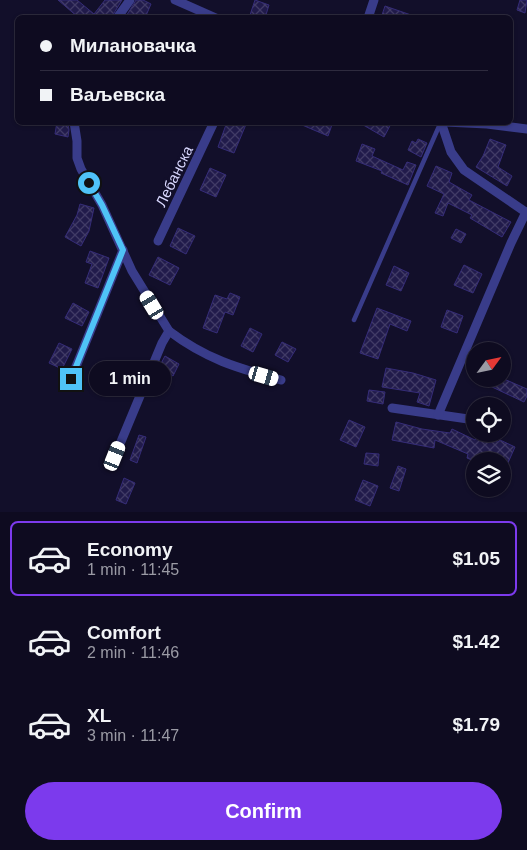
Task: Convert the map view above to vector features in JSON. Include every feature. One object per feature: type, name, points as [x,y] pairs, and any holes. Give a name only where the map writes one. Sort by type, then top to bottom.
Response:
[{"type":"street","points":[[119,15],[130,0]]},
{"type":"street","points":[[175,0],[209,15]]},
{"type":"street","points":[[369,15],[374,0]]},
{"type":"street","points":[[74,125],[77,158],[81,169],[102,205],[132,271],[169,331],[185,344],[205,356],[231,366],[281,380]]},
{"type":"street","name":"Лебанска","points":[[158,241],[213,125]]},
{"type":"street","points":[[438,415],[511,242],[527,212],[464,170],[451,152],[442,125]]},
{"type":"street","points":[[495,125],[527,129]]},
{"type":"street","points":[[71,379],[123,250]]},
{"type":"street","points":[[115,456],[162,343],[169,331]]},
{"type":"street","points":[[392,408],[466,419]]},
{"type":"lane","points":[[354,320],[440,125]]},
{"type":"building","points":[[58,0],[77,0],[94,14],[105,0],[122,0],[113,15],[76,15]]},
{"type":"building","points":[[136,0],[143,0],[151,4],[146,15],[127,15]]},
{"type":"building","points":[[255,0],[269,5],[266,15],[250,15]]},
{"type":"building","points":[[520,0],[527,0],[525,13],[517,10]]},
{"type":"building","points":[[385,6],[411,15],[382,15]]},
{"type":"building","points":[[56,125],[68,125],[68,137],[55,134]]},
{"type":"building","points":[[226,125],[246,125],[234,153],[218,147]]},
{"type":"building","points":[[302,125],[332,125],[328,136]]},
{"type":"building","points":[[363,125],[390,125],[384,137]]},
{"type":"building","points":[[418,139],[427,143],[421,157],[408,150],[412,141],[416,143]]},
{"type":"building","points":[[490,139],[506,145],[498,167],[512,176],[507,186],[476,167]]},
{"type":"building","points":[[362,144],[375,149],[372,156],[403,170],[407,162],[416,165],[408,185],[381,173],[382,171],[356,161]]},
{"type":"building","points":[[436,166],[452,173],[449,182],[472,195],[469,200],[511,222],[502,237],[470,218],[472,215],[448,203],[443,216],[435,213],[444,194],[427,186]]},
{"type":"building","points":[[210,168],[226,175],[216,197],[200,190]]},
{"type":"building","points":[[80,204],[94,208],[89,231],[81,246],[65,237],[77,215]]},
{"type":"building","points":[[178,228],[195,236],[186,254],[170,246]]},
{"type":"building","points":[[456,229],[466,234],[461,243],[451,238]]},
{"type":"building","points":[[90,251],[109,258],[98,288],[85,283],[92,264],[86,262]]},
{"type":"building","points":[[158,257],[179,268],[170,285],[149,275]]},
{"type":"building","points":[[464,265],[482,274],[473,293],[454,285]]},
{"type":"building","points":[[394,266],[409,273],[401,291],[386,285]]},
{"type":"building","points":[[230,293],[240,297],[233,315],[225,312],[217,333],[203,328],[215,295],[227,299]]},
{"type":"building","points":[[73,303],[89,312],[82,326],[65,318]]},
{"type":"building","points":[[377,308],[411,321],[407,331],[390,324],[378,359],[360,353]]},
{"type":"building","points":[[447,310],[463,316],[457,333],[441,327]]},
{"type":"building","points":[[250,328],[262,334],[253,352],[241,346]]},
{"type":"building","points":[[282,342],[296,349],[288,362],[275,355]]},
{"type":"building","points":[[59,343],[72,349],[62,369],[49,363]]},
{"type":"building","points":[[165,356],[179,364],[173,376],[159,367]]},
{"type":"building","points":[[386,368],[436,380],[429,406],[417,402],[420,393],[382,387]]},
{"type":"building","points":[[511,382],[527,389],[527,396],[524,402],[494,388],[511,388]]},
{"type":"building","points":[[369,390],[385,392],[383,404],[367,401]]},
{"type":"building","points":[[349,420],[365,427],[356,447],[340,440]]},
{"type":"building","points":[[396,422],[422,429],[450,433],[452,429],[466,436],[466,442],[504,442],[515,447],[511,456],[511,452],[466,453],[435,440],[434,448],[392,440]]},
{"type":"building","points":[[139,435],[146,437],[137,463],[130,460]]},
{"type":"building","points":[[366,453],[379,454],[378,466],[364,464]]},
{"type":"building","points":[[398,466],[406,469],[399,491],[390,488]]},
{"type":"building","points":[[124,478],[135,483],[126,504],[116,500]]},
{"type":"building","points":[[363,480],[378,486],[370,506],[355,500]]},
{"type":"route","points":[[71,379],[123,250],[114,228],[89,183]]}]
